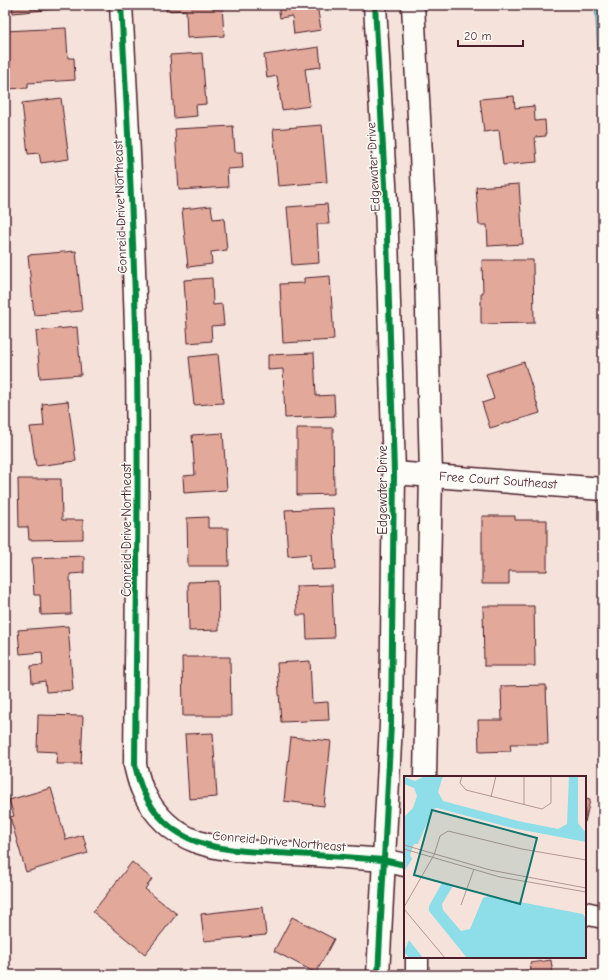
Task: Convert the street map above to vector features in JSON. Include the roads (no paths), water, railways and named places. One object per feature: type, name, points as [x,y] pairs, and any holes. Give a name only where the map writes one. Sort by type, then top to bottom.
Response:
[{"type":"street","name":"Conreid Drive Northeast","points":[[121,5],[137,363],[138,499],[135,765],[142,791],[157,814],[177,832],[202,845],[229,850],[383,860],[404,865]]},
{"type":"street","name":"Edgewater Drive","points":[[375,5],[386,202],[394,472],[391,724],[378,975]]},
{"type":"street","points":[[413,5],[425,230],[431,475],[425,776]]},
{"type":"street","name":"Free Court Southeast","points":[[394,472],[603,488]]},
{"type":"street","points":[[586,913],[603,918]]},
{"type":"street","points":[[416,975],[417,958]]},
{"type":"water","points":[[595,5],[603,5],[603,137]]}]
